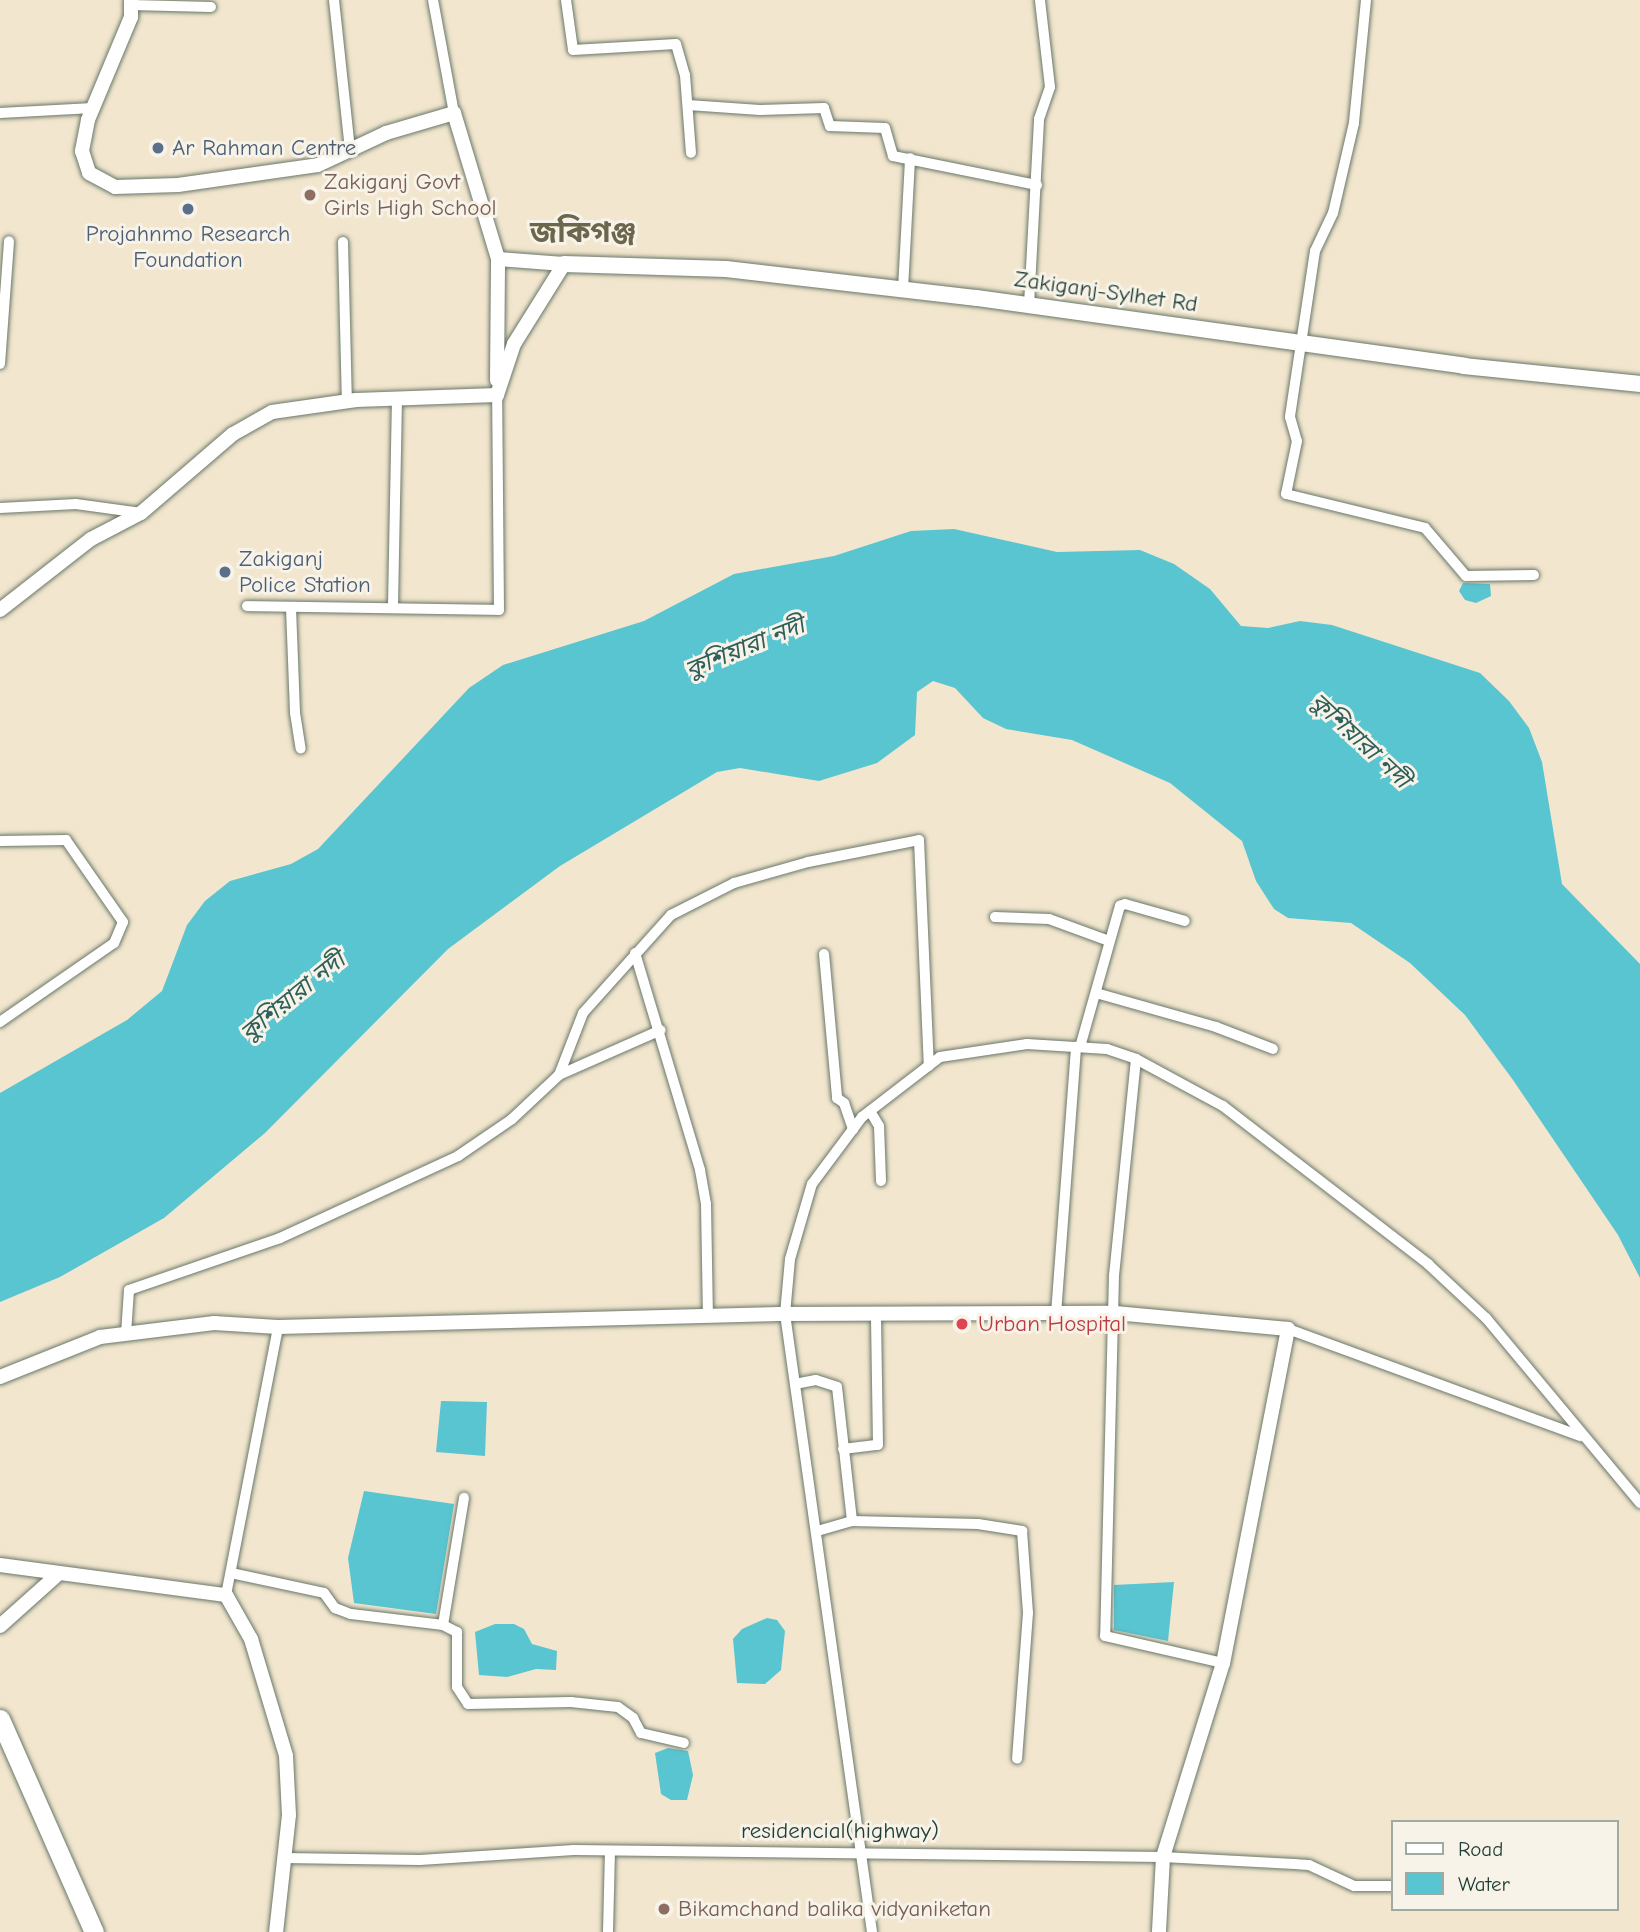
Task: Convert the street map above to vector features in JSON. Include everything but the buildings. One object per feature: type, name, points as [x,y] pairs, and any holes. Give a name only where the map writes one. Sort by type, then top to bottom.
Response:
[{"type":"highway","points":[[0,1719],[94,1932]]},
{"type":"main road","name":"Zakiganj-Sylhet Rd","points":[[564,264],[726,269],[1029,305],[1464,366],[1640,384]]},
{"type":"street","points":[[334,0],[351,150]]},
{"type":"street","points":[[247,606],[499,610],[498,259],[454,113],[433,0]]},
{"type":"street","points":[[566,0],[573,50],[676,44],[688,105],[691,153]]},
{"type":"street","points":[[1029,305],[1039,119],[1050,87],[1040,0]]},
{"type":"street","points":[[1366,0],[1354,123],[1333,213],[1315,251],[1300,341],[1290,417],[1297,441],[1286,494],[1425,528],[1466,576],[1534,575]]},
{"type":"street","points":[[211,7],[131,3],[131,17],[93,108],[82,152],[89,173],[115,187],[178,185],[318,165],[386,134],[454,113]]},
{"type":"street","points":[[688,105],[760,110],[824,108],[830,126],[885,128],[893,156],[1037,185]]},
{"type":"street","points":[[0,113],[93,108]]},
{"type":"street","points":[[902,289],[909,158]]},
{"type":"street","points":[[0,364],[9,240]]},
{"type":"street","points":[[344,242],[347,401]]},
{"type":"street","points":[[497,395],[514,344],[564,264],[498,259]]},
{"type":"street","points":[[0,610],[91,540],[141,513],[242,428],[272,412],[347,401],[497,395]]},
{"type":"street","points":[[393,607],[397,399]]},
{"type":"street","points":[[0,508],[76,504],[141,513]]},
{"type":"street","points":[[291,608],[295,713],[301,749]]},
{"type":"street","points":[[0,841],[66,840],[123,922],[114,943],[0,1022]]},
{"type":"street","points":[[559,1075],[583,1013],[671,915],[734,883],[808,862],[919,840],[929,1066]]},
{"type":"street","points":[[1056,1314],[1078,1047],[1096,993],[1115,916],[1125,904],[1185,921]]},
{"type":"street","points":[[995,917],[1049,919],[1109,941]]},
{"type":"street","points":[[635,953],[661,1030],[702,1181],[708,1317]]},
{"type":"street","points":[[824,954],[837,1098],[844,1103],[853,1129]]},
{"type":"street","points":[[1096,993],[1216,1027],[1273,1049]]},
{"type":"street","points":[[126,1334],[129,1290],[204,1261],[254,1250],[458,1156],[512,1119],[559,1075],[661,1030]]},
{"type":"street","points":[[872,1932],[785,1314],[790,1259],[812,1184],[853,1129],[870,1111],[940,1057],[1027,1044],[1107,1049],[1136,1059],[1223,1106],[1428,1264],[1486,1318],[1640,1503]]},
{"type":"street","points":[[1136,1059],[1117,1225],[1107,1447],[1105,1636],[1223,1663]]},
{"type":"street","points":[[870,1111],[879,1126],[881,1181]]},
{"type":"street","points":[[0,1377],[100,1337],[214,1323],[278,1327],[785,1314],[1115,1314],[1287,1329],[1582,1436]]},
{"type":"street","points":[[843,1448],[878,1446],[876,1314]]},
{"type":"street","points":[[276,1932],[289,1815],[286,1756],[251,1639],[226,1595],[278,1327]]},
{"type":"street","points":[[1159,1932],[1163,1857],[1223,1663],[1287,1329]]},
{"type":"street","points":[[795,1384],[816,1380],[837,1387],[852,1521]]},
{"type":"street","points":[[443,1625],[451,1599],[464,1498]]},
{"type":"street","points":[[816,1531],[852,1521],[978,1524],[1022,1531],[1028,1613],[1017,1759]]},
{"type":"street","points":[[0,1565],[57,1575],[226,1595]]},
{"type":"street","points":[[231,1573],[324,1593],[335,1608],[351,1614],[443,1625],[457,1632],[457,1687],[468,1704],[572,1702],[618,1707],[633,1718],[641,1733],[684,1743]]},
{"type":"street","points":[[0,1626],[57,1575]]},
{"type":"street","points":[[608,1932],[610,1851]]},
{"type":"street","name":"residencial(highway)","points":[[283,1858],[420,1860],[610,1851],[1163,1857],[1309,1866],[1354,1886],[1392,1886]]},
{"type":"water","name":"কুশিয়ারা নদী","points":[[954,529],[1057,552],[1140,550],[1174,564],[1210,589],[1241,626],[1268,628],[1300,621],[1332,625],[1480,673],[1509,701],[1529,728],[1542,762],[1562,884],[1640,964],[1640,1278],[1618,1235],[1513,1080],[1465,1015],[1410,963],[1351,923],[1288,918],[1274,909],[1256,881],[1242,841],[1170,783],[1072,740],[1006,729],[983,718],[955,688],[933,681],[917,692],[915,735],[877,763],[819,781],[740,768],[717,772],[560,866],[448,949],[265,1133],[164,1218],[60,1277],[0,1302],[0,1093],[127,1020],[162,991],[187,925],[205,901],[230,881],[291,864],[318,849],[469,688],[503,665],[644,621],[734,574],[834,556],[911,531]]},
{"type":"water","points":[[1463,583],[1490,584],[1491,596],[1476,603],[1465,600],[1459,591]]},
{"type":"water","points":[[441,1401],[487,1402],[485,1456],[436,1452]]},
{"type":"water","points":[[364,1491],[454,1504],[436,1614],[354,1603],[348,1558]]},
{"type":"water","points":[[1174,1582],[1168,1641],[1114,1630],[1114,1585]]},
{"type":"water","points":[[767,1618],[777,1620],[785,1631],[781,1670],[765,1684],[737,1683],[733,1639],[742,1629]]},
{"type":"water","points":[[495,1624],[514,1624],[524,1629],[532,1644],[557,1651],[556,1670],[536,1669],[507,1677],[479,1675],[475,1632]]},
{"type":"water","points":[[668,1748],[688,1751],[693,1775],[687,1800],[671,1800],[661,1794],[655,1753]]},
{"type":"place","name":"Ar Rahman Centre","points":[[158,148]]},
{"type":"place","name":"Zakiganj Govt Girls High School","points":[[310,195]]},
{"type":"place","name":"Projahnmo Research Foundation","points":[[188,209]]},
{"type":"place","name":"Zakiganj Police Station","points":[[225,572]]},
{"type":"place","name":"Urban Hospital","points":[[962,1324]]},
{"type":"place","name":"Bikamchand balika vidyaniketan","points":[[664,1909]]},
{"type":"district","name":"জকিগঞ্জ","points":[[583,233]]}]
